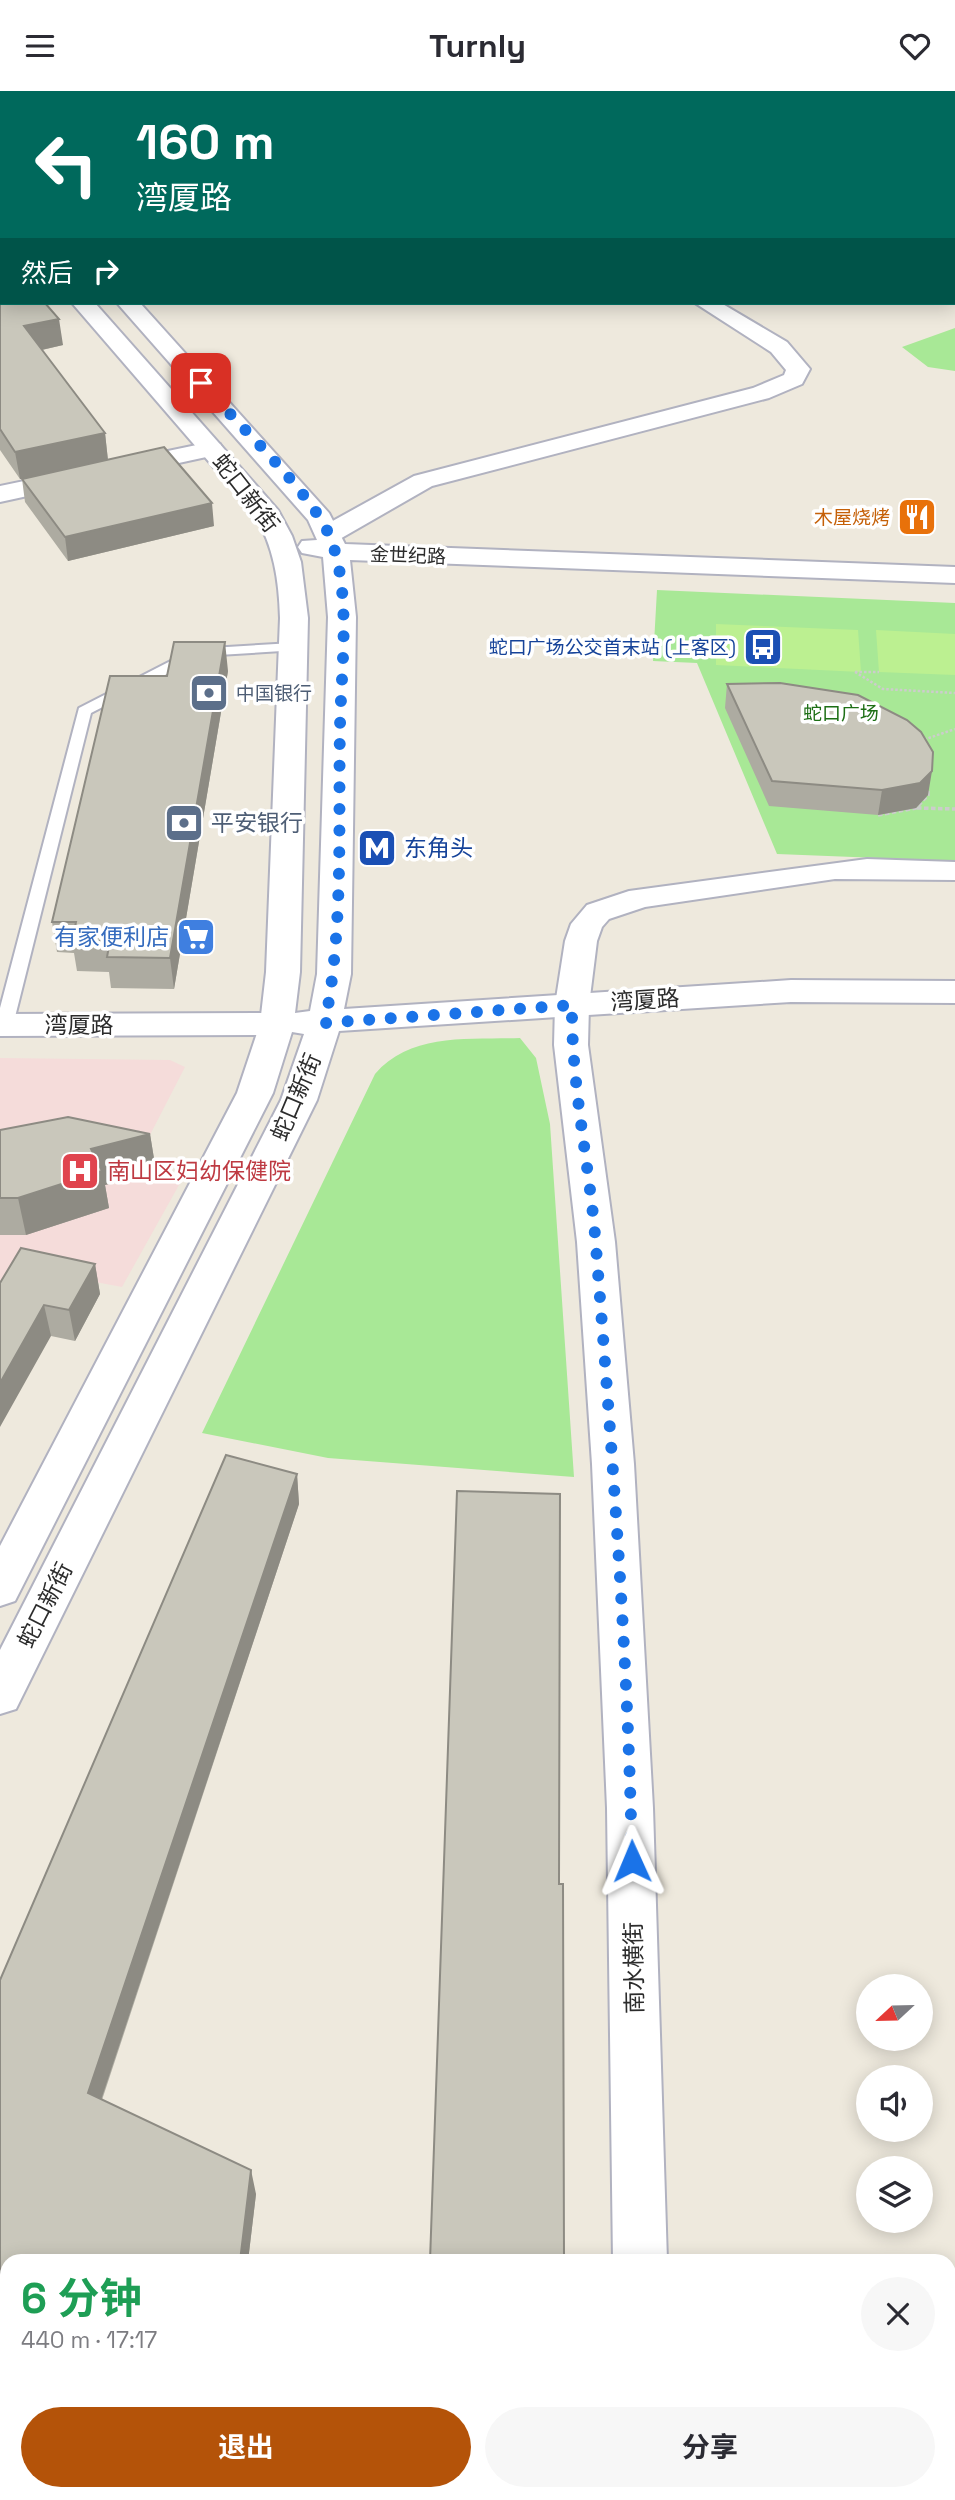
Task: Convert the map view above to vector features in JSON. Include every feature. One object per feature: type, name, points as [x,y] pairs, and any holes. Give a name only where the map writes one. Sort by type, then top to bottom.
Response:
[{"type":"street","name":"蛇口新街","points":[[0,1588],[255,1093],[277,1024],[283,972],[293,647],[292,582],[283,541],[265,510],[85,305]]},
{"type":"street","name":"蛇口新街","points":[[0,1695],[299,1100],[309,1077],[325,1023],[334,975],[342,617],[332,543],[292,483],[130,305]]},
{"type":"street","points":[[332,543],[423,481],[761,393],[794,379],[798,369],[779,347],[709,305]]},
{"type":"street","points":[[0,494],[211,449]]},
{"type":"street","name":"金世纪路","points":[[283,541],[955,575]]},
{"type":"street","name":"金世纪路","points":[[332,543],[955,553]]},
{"type":"street","name":"南水横街","points":[[640,2254],[631,1808],[613,1464],[596,1242],[571,1045],[572,1005],[581,941],[587,924],[598,912],[616,903],[816,872],[867,868],[955,871]]},
{"type":"street","name":"湾厦路","points":[[2,1025],[325,1023],[791,991],[955,992]]},
{"type":"lane","points":[[2,1025],[83,711],[199,652],[293,647]]},
{"type":"path","points":[[879,672],[855,672],[883,689],[955,693]]},
{"type":"path","points":[[916,741],[955,729]]},
{"type":"path","points":[[916,808],[928,795],[928,786]]},
{"type":"path","points":[[878,815],[916,808],[955,809]]},
{"type":"shaded area","name":"南山区妇幼保健院","points":[[0,1058],[170,1060],[185,1067],[134,1166],[184,1176],[122,1287],[31,1270],[0,1280]]},
{"type":"green space","points":[[955,328],[955,371],[928,367],[902,347]]},
{"type":"green space","name":"蛇口广场","points":[[657,590],[955,603],[955,861],[777,854],[697,663],[653,661]]},
{"type":"green space","points":[[716,624],[858,630],[861,672],[716,665]]},
{"type":"green space","points":[[876,630],[955,634],[955,675],[879,672]]},
{"type":"green space","points":[[520,1038],[536,1058],[550,1124],[574,1477],[328,1458],[202,1433],[375,1074],[389,1060],[423,1045],[461,1039]]},
{"type":"building","points":[[0,305],[47,305],[59,319],[24,326],[105,433],[15,452],[0,429]]},
{"type":"building","points":[[164,447],[212,503],[65,537],[22,479]]},
{"type":"building","points":[[174,642],[225,642],[170,958],[107,957],[110,941],[72,941],[76,922],[52,922],[110,676],[167,676]]},
{"type":"building","points":[[780,683],[858,695],[907,720],[921,732],[933,752],[932,771],[920,783],[882,790],[772,781],[727,684]]},
{"type":"building","points":[[68,1117],[150,1134],[91,1149],[102,1171],[18,1198],[0,1198],[0,1130]]},
{"type":"building","points":[[21,1248],[95,1264],[69,1310],[44,1305],[0,1383],[0,1283]]},
{"type":"building","points":[[226,1455],[297,1474],[88,2093],[251,2170],[241,2254],[0,2254],[0,1980]]},
{"type":"building","points":[[457,1491],[560,1494],[559,1884],[563,1884],[564,2254],[430,2254]]},
{"type":"place","name":"木屋烧烤","points":[[917,517]]},
{"type":"place","name":"蛇口广场公交首末站 (上客区)","points":[[763,647]]},
{"type":"place","name":"中国银行","points":[[209,693]]},
{"type":"place","name":"平安银行","points":[[184,823]]},
{"type":"place","name":"东角头","points":[[377,848]]},
{"type":"place","name":"有家便利店","points":[[196,937]]},
{"type":"place","name":"南山区妇幼保健院","points":[[80,1171]]},
{"type":"route","points":[[201,383],[292,483],[320,518],[329,534],[340,577],[342,617],[336,951],[325,1023],[572,1005],[571,1045],[596,1242],[613,1464],[632,1861]]}]
